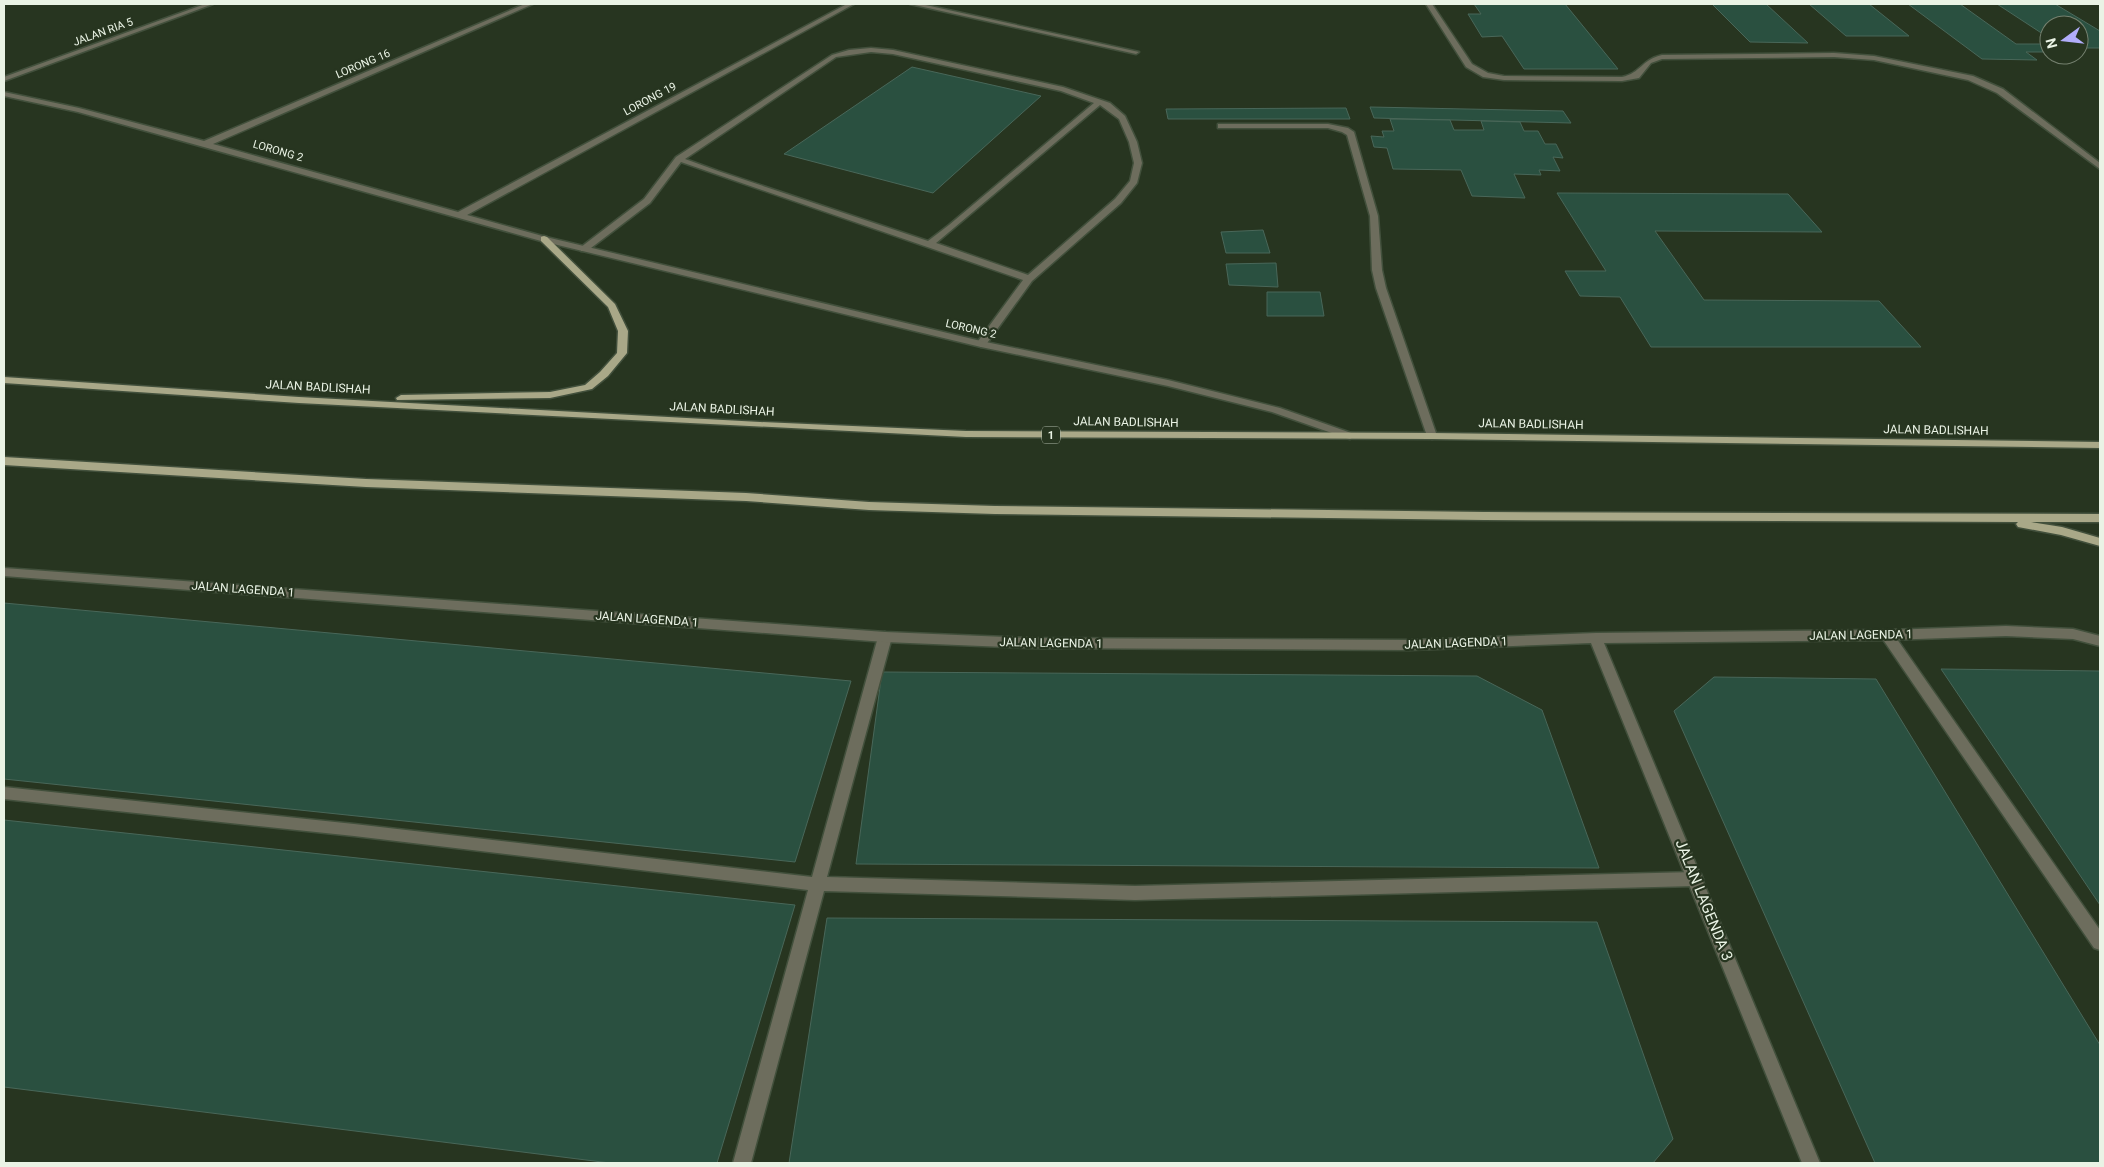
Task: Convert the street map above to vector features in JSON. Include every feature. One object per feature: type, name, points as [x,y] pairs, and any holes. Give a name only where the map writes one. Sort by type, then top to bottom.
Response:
[{"type":"main road","points":[[299,400],[550,395],[588,387],[604,374],[622,353],[623,331],[612,306],[544,239]]},
{"type":"main road","name":"JALAN BADLISHAH","points":[[4,380],[299,400],[966,434],[1432,436],[2100,446]]},
{"type":"main road","points":[[4,461],[366,483],[746,497],[869,506],[995,510],[1484,516],[2100,518]]},
{"type":"main road","points":[[1991,518],[2062,531],[2100,542]]},
{"type":"street","name":"JALAN RIA 5","points":[[4,79],[210,4]]},
{"type":"street","name":"LORONG 16","points":[[205,144],[530,4]]},
{"type":"street","name":"LORONG 19","points":[[460,215],[851,4]]},
{"type":"street","points":[[913,4],[1136,52]]},
{"type":"street","points":[[1429,4],[1469,65],[1486,75],[1504,78],[1622,79],[1636,76],[1644,64],[1651,59],[1662,57],[1834,55],[1874,58],[1970,78],[2000,91],[2100,167]]},
{"type":"street","points":[[584,249],[647,201],[679,159],[834,56],[860,49],[893,52],[1063,89],[1107,106],[1122,118],[1133,142],[1138,163],[1134,181],[1118,202],[1029,279],[980,344]]},
{"type":"street","name":"LORONG 2","points":[[4,94],[79,110],[544,239],[980,344],[1168,382],[1276,410],[1350,436]]},
{"type":"street","points":[[930,244],[1099,102]]},
{"type":"street","points":[[1221,126],[1328,126],[1345,130],[1352,134],[1374,216],[1377,270],[1381,288],[1432,436]]},
{"type":"street","points":[[679,159],[715,173],[1029,279]]},
{"type":"street","name":"JALAN LAGENDA 1","points":[[4,572],[885,638],[1031,643],[1410,645],[1596,638],[1887,635],[2006,631],[2073,634],[2100,641]]},
{"type":"street","points":[[1887,635],[2100,943]]},
{"type":"street","points":[[742,1163],[885,638]]},
{"type":"street","name":"JALAN LAGENDA 3","points":[[1596,638],[1811,1163]]},
{"type":"street","points":[[4,793],[354,830],[818,884],[1134,893],[1695,879]]},
{"type":"building","points":[[1474,4],[1565,4],[1618,69],[1524,69],[1502,36],[1482,37],[1468,14],[1481,14]]},
{"type":"building","points":[[1712,4],[1766,4],[1808,43],[1750,42]]},
{"type":"building","points":[[1809,4],[1869,4],[1909,36],[1846,36]]},
{"type":"building","points":[[1908,4],[1960,4],[2016,44],[2039,44],[2039,52],[2026,52],[2037,60],[1982,59]]},
{"type":"building","points":[[1997,4],[2055,4],[2073,15],[2039,15],[2039,31]]},
{"type":"building","points":[[2089,24],[2100,31],[2100,48],[2089,48]]},
{"type":"building","points":[[912,67],[1041,96],[933,193],[784,154]]},
{"type":"building","points":[[1370,107],[1563,111],[1571,123],[1374,118]]},
{"type":"building","points":[[1346,108],[1350,119],[1168,119],[1166,109]]},
{"type":"building","points":[[1390,119],[1450,120],[1454,130],[1484,130],[1481,121],[1520,122],[1524,131],[1538,131],[1545,144],[1556,144],[1563,158],[1553,157],[1560,171],[1539,170],[1541,175],[1514,174],[1525,198],[1472,196],[1461,170],[1393,169],[1387,148],[1374,147],[1371,136],[1384,137],[1382,131],[1394,131]]},
{"type":"building","points":[[1557,193],[1788,194],[1822,232],[1655,231],[1704,300],[1879,301],[1921,347],[1651,347],[1620,297],[1580,296],[1565,271],[1606,271]]},
{"type":"building","points":[[1263,230],[1270,253],[1226,253],[1221,232]]},
{"type":"building","points":[[1276,263],[1278,287],[1229,285],[1226,264]]},
{"type":"building","points":[[1267,292],[1320,292],[1324,316],[1267,316]]},
{"type":"building","points":[[4,603],[851,681],[795,862],[4,779]]},
{"type":"building","points":[[1941,669],[2100,671],[2100,905]]},
{"type":"building","points":[[882,672],[1477,676],[1542,710],[1599,868],[856,864]]},
{"type":"building","points":[[1714,677],[1876,679],[2100,1045],[2100,1163],[1875,1163],[1674,711]]},
{"type":"building","points":[[4,820],[795,905],[717,1163],[610,1163],[4,1087]]},
{"type":"building","points":[[827,918],[1597,922],[1673,1139],[1653,1163],[789,1163]]}]
